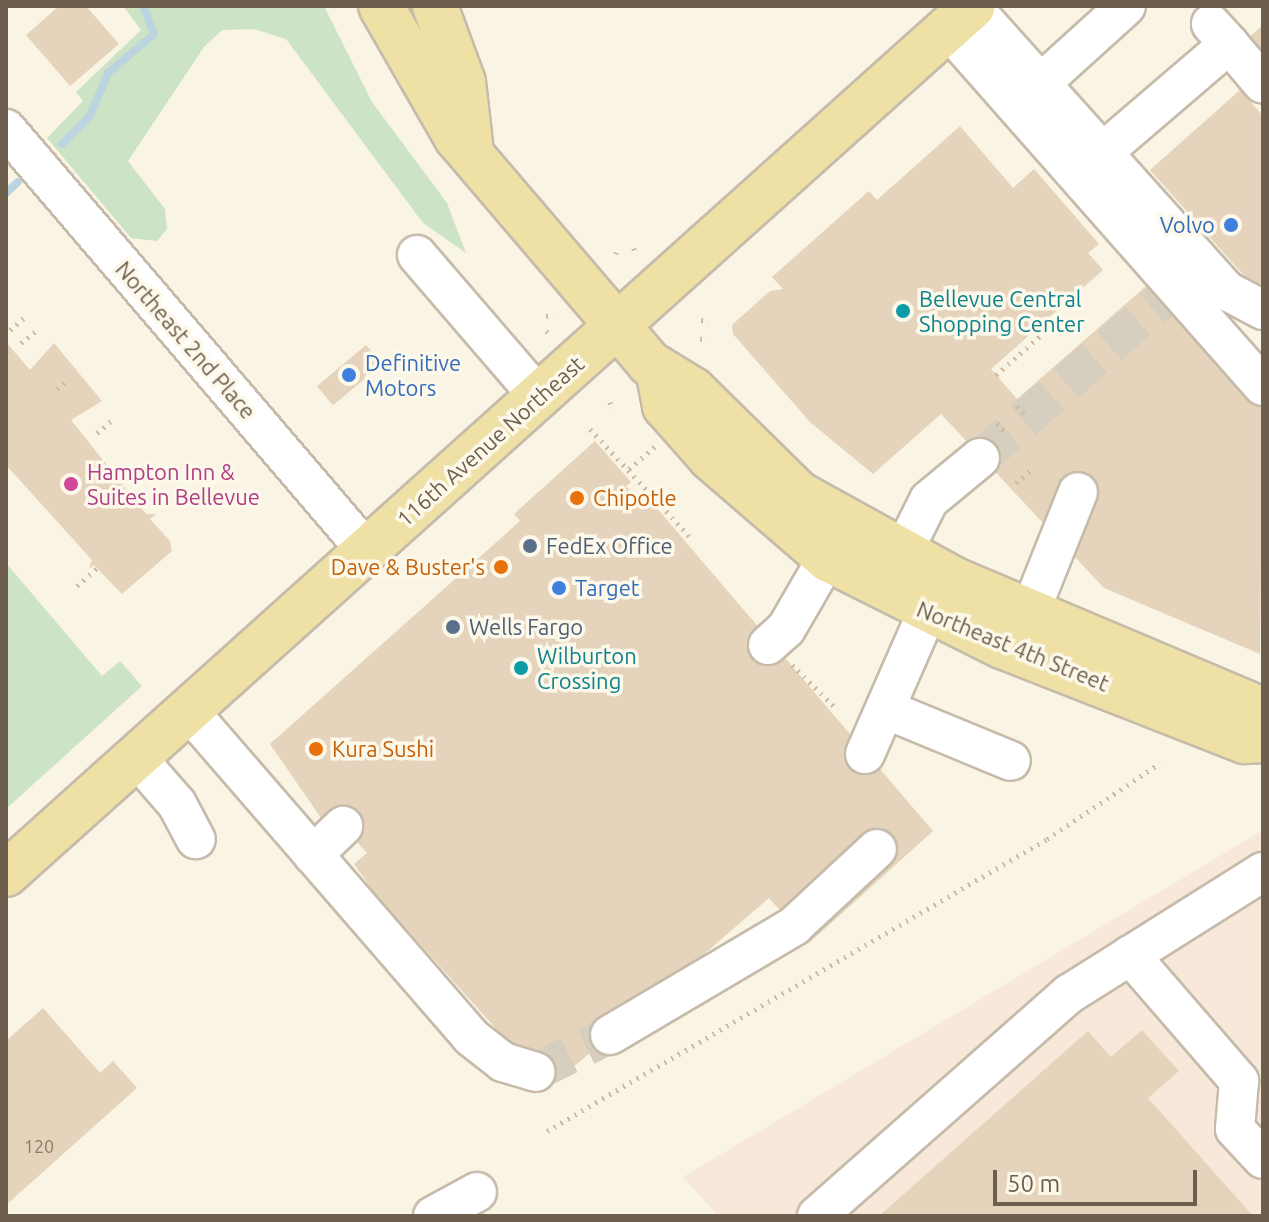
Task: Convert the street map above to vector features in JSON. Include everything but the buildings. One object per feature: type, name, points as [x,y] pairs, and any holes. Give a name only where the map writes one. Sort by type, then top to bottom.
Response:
[{"type":"main road","name":"Northeast 4th Street","points":[[381,6],[425,94],[659,375],[665,406],[711,458],[838,540],[927,613],[1245,741],[1263,740]]},
{"type":"main road","points":[[435,6],[463,82],[471,152]]},
{"type":"main road","name":"116th Avenue Northeast","points":[[6,874],[965,14]]},
{"type":"main road","name":"Northeast 4th Street","points":[[838,540],[902,554],[1030,612],[1263,710]]},
{"type":"street","points":[[1040,84],[1126,6]]},
{"type":"street","points":[[965,14],[1040,84],[1227,291],[1263,310]]},
{"type":"street","points":[[965,14],[1170,292],[1263,386]]},
{"type":"street","points":[[1103,152],[1217,20],[1263,84]]},
{"type":"street","name":"Northeast 2nd Place","points":[[6,129],[366,550]]},
{"type":"street","points":[[417,255],[539,397]]},
{"type":"street","points":[[902,554],[929,500],[993,446]]},
{"type":"street","points":[[1030,612],[1078,492]]},
{"type":"street","points":[[777,652],[838,540]]},
{"type":"street","points":[[865,754],[927,613]]},
{"type":"street","points":[[885,709],[1011,761]]},
{"type":"street","points":[[188,710],[313,855],[467,1014],[503,1062],[535,1072]]},
{"type":"street","points":[[136,757],[177,804],[196,839]]},
{"type":"street","points":[[313,855],[343,826]]},
{"type":"street","points":[[610,1035],[794,926],[877,849]]},
{"type":"street","points":[[817,1216],[1069,994],[1263,872]]},
{"type":"street","points":[[1130,955],[1239,1081],[1235,1129],[1263,1159]]},
{"type":"street","points":[[433,1216],[477,1192]]},
{"type":"path","points":[[10,330],[27,315]]},
{"type":"path","points":[[546,316],[554,315]]},
{"type":"path","points":[[701,320],[709,322]]},
{"type":"path","points":[[996,375],[1056,322]]},
{"type":"path","points":[[21,343],[38,329]]},
{"type":"path","points":[[700,339],[708,338]]},
{"type":"path","points":[[57,389],[69,379]]},
{"type":"path","points":[[610,402],[612,410]]},
{"type":"path","points":[[1017,406],[1026,416]]},
{"type":"path","points":[[97,433],[114,418]]},
{"type":"path","points":[[993,446],[997,423]]},
{"type":"path","points":[[590,429],[689,536]]},
{"type":"path","points":[[629,469],[651,450]]},
{"type":"path","points":[[1016,483],[1032,469]]},
{"type":"path","points":[[77,586],[97,568]]},
{"type":"path","points":[[777,652],[838,710]]},
{"type":"path","points":[[547,1131],[1047,839],[1160,763]]},
{"type":"shaded area","points":[[1263,830],[1263,1216],[718,1216],[683,1177]]},
{"type":"green space","points":[[123,6],[324,6],[372,102],[447,203],[466,253],[423,223],[286,39],[254,29],[222,30],[204,47],[128,161],[165,209],[167,229],[157,241],[131,238],[47,138],[83,101],[76,92],[141,30]]},
{"type":"green space","points":[[6,563],[102,676],[120,661],[142,686],[6,809]]},
{"type":"waterway","points":[[62,144],[90,116],[108,73],[154,34],[143,6]]},
{"type":"waterway","points":[[6,193],[18,182]]},
{"type":"tunnel","points":[[980,458],[1164,298]]},
{"type":"tunnel","points":[[535,1072],[610,1035]]},
{"type":"place","name":"Volvo","points":[[1231,225]]},
{"type":"place","name":"Bellevue Central Shopping Center","points":[[903,311]]},
{"type":"place","name":"Definitive Motors","points":[[349,375]]},
{"type":"place","name":"Hampton Inn & Suites in Bellevue","points":[[71,484]]},
{"type":"place","name":"Chipotle","points":[[577,498]]},
{"type":"place","name":"FedEx Office","points":[[530,546]]},
{"type":"place","name":"Dave & Buster's","points":[[501,567]]},
{"type":"place","name":"Target","points":[[559,588]]},
{"type":"place","name":"Wells Fargo","points":[[453,627]]},
{"type":"place","name":"Wilburton Crossing","points":[[521,668]]},
{"type":"place","name":"Kura Sushi","points":[[316,749]]}]
